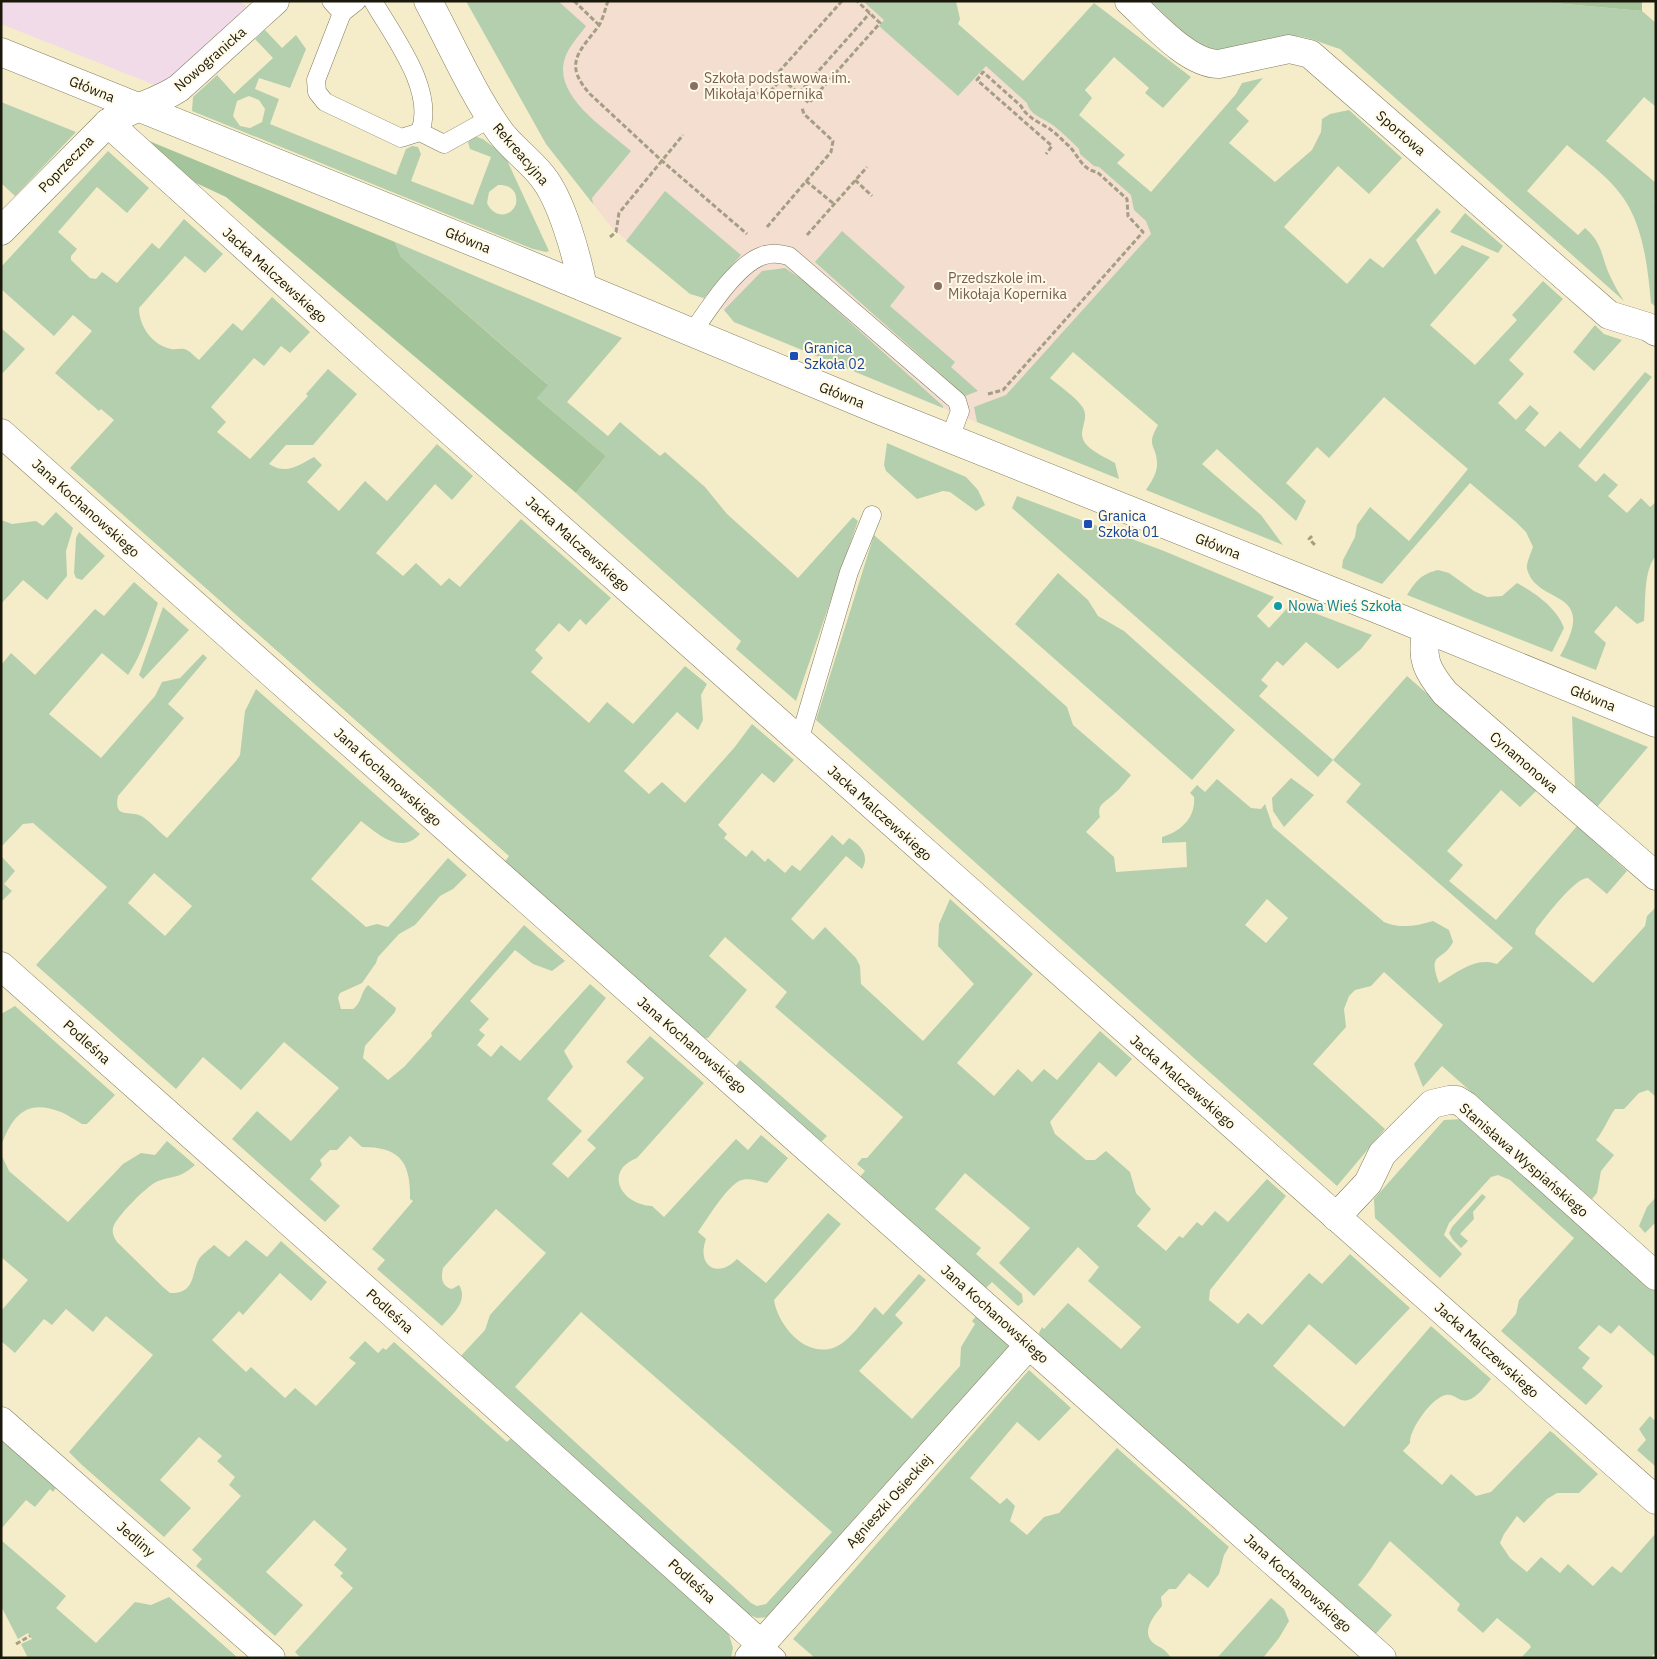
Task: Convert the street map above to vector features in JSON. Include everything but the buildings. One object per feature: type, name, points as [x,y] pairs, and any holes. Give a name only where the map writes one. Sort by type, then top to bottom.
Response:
[{"type":"street","name":"Nowogranicka","points":[[140,108],[164,98],[179,88],[275,1]]},
{"type":"street","name":"Rekreacyjna","points":[[428,1],[491,118],[502,134],[537,170],[552,190],[573,247],[583,287]]},
{"type":"street","name":"Sportowa","points":[[1129,1],[1189,54],[1208,64],[1219,64],[1290,49],[1310,54],[1609,315],[1648,327],[1656,332]]},
{"type":"street","name":"Główna","points":[[1,52],[1656,724]]},
{"type":"street","name":"Poprzeczna","points":[[1,231],[108,123],[140,108]]},
{"type":"street","name":"Jacka Malczewskiego","points":[[108,123],[354,346],[1656,1500]]},
{"type":"street","name":"Jana Kochanowskiego","points":[[1,433],[1382,1658]]},
{"type":"street","name":"Cynamonowa","points":[[1427,630],[1423,656],[1433,677],[1445,693],[1656,876]]},
{"type":"street","name":"Podleśna","points":[[1,966],[431,1347],[762,1653]]},
{"type":"street","name":"Stanisława Wyspiańskiego","points":[[1336,1217],[1368,1183],[1382,1154],[1432,1104],[1457,1100],[1465,1105],[1656,1276]]},
{"type":"street","name":"Agnieszki Osieckiej","points":[[762,1653],[1029,1345]]},
{"type":"street","name":"Jedliny","points":[[1,1421],[271,1658]]},
{"type":"lane","points":[[357,1],[336,7],[316,80],[319,96],[325,102],[401,138],[420,132],[444,144],[491,118]]},
{"type":"lane","points":[[373,1],[417,78],[424,114],[420,132]]},
{"type":"lane","points":[[692,333],[713,304],[742,270],[755,259],[770,254],[789,256],[956,402],[960,411],[950,438]]},
{"type":"lane","points":[[799,741],[849,572],[872,515]]},
{"type":"path","points":[[574,1],[599,25]]},
{"type":"path","points":[[608,1],[599,25],[578,54],[576,66],[579,77],[590,94],[661,160],[770,254]]},
{"type":"path","points":[[842,1],[777,74],[809,103],[880,23],[857,1]]},
{"type":"path","points":[[798,93],[870,13]]},
{"type":"path","points":[[988,394],[1003,390],[1142,232],[1128,216],[1127,199],[1097,172],[1091,171],[1076,158],[1074,151],[1050,129],[1043,126],[1024,110],[983,72],[977,80],[1052,146],[1046,154]]},
{"type":"path","points":[[754,91],[764,100],[782,78]]},
{"type":"path","points":[[756,241],[831,152],[833,141],[804,114],[802,108]]},
{"type":"path","points":[[610,237],[616,232],[619,213],[683,135]]},
{"type":"path","points":[[789,256],[867,167]]},
{"type":"path","points":[[855,180],[872,196]]},
{"type":"path","points":[[806,181],[834,204]]},
{"type":"path","points":[[1312,536],[1309,540],[1316,546]]},
{"type":"path","points":[[16,1644],[30,1636]]},
{"type":"shaded area","points":[[1,1],[240,1],[249,9],[162,88],[1,24]]},
{"type":"shaded area","points":[[466,1],[932,1],[1174,213],[986,426],[734,322],[724,310],[686,290],[612,228],[546,144]]},
{"type":"green space","points":[[466,1],[558,1],[586,26],[565,58],[563,72],[566,85],[584,110],[631,151],[592,198],[593,204],[546,144]]},
{"type":"green space","points":[[863,1],[956,1],[960,19],[958,24],[1023,81],[1094,3],[1191,77],[1163,108],[1145,93],[1149,88],[1114,57],[1085,90],[1092,98],[1079,115],[1125,155],[1117,163],[1151,192],[1236,94],[1242,83],[1263,78],[1236,109],[1249,121],[1229,143],[1275,182],[1312,150],[1321,132],[1322,119],[1330,114],[1349,110],[1402,158],[1369,194],[1338,166],[1284,227],[1347,284],[1370,258],[1383,268],[1437,208],[1441,212],[1416,240],[1435,275],[1462,245],[1490,257],[1430,325],[1475,365],[1517,320],[1512,315],[1543,281],[1563,299],[1509,360],[1524,374],[1498,403],[1516,420],[1530,405],[1539,413],[1525,430],[1545,447],[1560,431],[1580,449],[1645,372],[1652,377],[1578,466],[1596,482],[1604,473],[1618,485],[1608,496],[1627,513],[1641,498],[1650,507],[1656,502],[1656,556],[1647,578],[1644,621],[1637,624],[1616,606],[1594,632],[1606,643],[1596,670],[1560,656],[1570,634],[1573,618],[1570,608],[1562,600],[1542,589],[1533,581],[1527,567],[1533,547],[1526,532],[1470,483],[1382,584],[1342,568],[1343,560],[1355,537],[1357,525],[1370,507],[1409,541],[1468,469],[1384,397],[1329,458],[1317,447],[1286,483],[1306,501],[1296,521],[1217,449],[1202,464],[1261,515],[1283,545],[1146,490],[1157,468],[1157,458],[1152,438],[1158,425],[1073,352],[1050,378],[1074,397],[1082,406],[1085,416],[1082,433],[1085,443],[1094,451],[1115,463],[1119,479],[977,422],[974,407],[1006,395],[1151,234],[1146,221],[1134,210],[1131,195],[1099,167],[1094,166],[1080,154],[1079,149],[1057,129],[1031,111],[1027,103],[986,66],[958,96],[879,26],[884,20]]},
{"type":"green space","points":[[1150,1],[1532,1],[1642,11],[1656,23],[1656,107],[1644,97],[1606,141],[1656,183],[1656,199],[1654,202],[1656,204],[1656,307],[1651,303],[1647,264],[1641,238],[1626,202],[1606,178],[1567,145],[1527,191],[1578,235],[1585,228],[1591,234],[1598,245],[1610,276],[1624,301],[1340,49],[1307,38],[1285,36],[1231,49],[1210,49],[1195,42]]},
{"type":"green space","points":[[1532,1],[1642,1],[1642,11]]},
{"type":"green space","points":[[265,30],[282,48],[296,35],[306,49],[290,88],[259,78],[255,89],[279,99],[270,124],[396,175],[406,149],[412,146],[418,147],[421,154],[411,181],[473,205],[491,157],[470,149],[468,142],[474,136],[483,139],[505,156],[549,251],[533,249],[192,111],[193,97],[217,75],[234,94],[273,58],[255,39]],"holes":[[[249,96],[259,100],[265,109],[262,122],[250,128],[240,126],[233,116],[237,101]],[[498,185],[510,187],[515,192],[516,204],[506,214],[493,211],[487,203],[489,192]]]},
{"type":"green space","points":[[1,102],[76,132],[15,196],[1,183]]},
{"type":"green space","points":[[137,136],[395,242],[401,257],[548,385],[537,398],[606,456],[576,493],[226,197],[181,176]]},
{"type":"green space","points":[[108,151],[149,188],[127,213],[97,187],[58,232],[77,249],[71,256],[71,260],[90,278],[96,279],[102,272],[117,283],[152,243],[159,249],[184,219],[223,254],[205,273],[185,256],[139,308],[144,328],[153,339],[164,347],[187,350],[199,360],[233,323],[242,331],[272,297],[310,332],[290,353],[281,346],[264,366],[254,358],[211,407],[226,422],[217,432],[250,459],[308,396],[306,394],[328,369],[357,394],[313,445],[286,445],[269,464],[281,469],[287,469],[314,457],[322,465],[307,482],[339,511],[365,481],[387,501],[437,444],[473,476],[452,500],[435,484],[376,553],[403,576],[416,563],[441,586],[449,578],[460,587],[521,519],[611,598],[586,625],[580,619],[569,632],[559,623],[535,650],[543,658],[531,672],[589,723],[607,702],[633,724],[685,666],[707,684],[701,695],[703,720],[698,730],[677,712],[624,771],[649,794],[662,782],[685,803],[734,748],[752,724],[794,760],[774,783],[762,773],[718,825],[727,834],[724,838],[746,857],[752,850],[765,862],[768,858],[785,873],[792,865],[800,871],[832,835],[843,845],[849,838],[860,847],[865,855],[862,869],[846,856],[791,919],[813,940],[825,927],[856,958],[860,966],[861,984],[923,1041],[974,984],[938,946],[939,924],[950,899],[1033,974],[957,1063],[994,1096],[1018,1069],[1032,1082],[1044,1069],[1057,1080],[1100,1031],[1132,1059],[1116,1077],[1099,1062],[1050,1122],[1055,1134],[1086,1160],[1095,1160],[1106,1151],[1130,1172],[1136,1193],[1151,1209],[1137,1226],[1166,1251],[1179,1236],[1183,1238],[1197,1222],[1202,1226],[1215,1211],[1228,1222],[1267,1179],[1286,1196],[1210,1290],[1209,1300],[1238,1324],[1248,1313],[1262,1325],[1309,1273],[1322,1284],[1350,1254],[1410,1308],[1356,1365],[1309,1324],[1273,1366],[1344,1427],[1431,1326],[1491,1379],[1471,1399],[1465,1401],[1452,1395],[1440,1397],[1422,1415],[1413,1430],[1410,1443],[1403,1451],[1442,1485],[1451,1474],[1476,1496],[1491,1492],[1550,1431],[1553,1433],[1598,1474],[1579,1493],[1557,1493],[1547,1499],[1524,1523],[1517,1516],[1500,1543],[1510,1558],[1527,1572],[1541,1557],[1560,1573],[1568,1564],[1593,1586],[1612,1566],[1621,1573],[1656,1533],[1656,1652],[1650,1658],[1521,1658],[1531,1647],[1529,1644],[1497,1618],[1483,1633],[1457,1610],[1460,1604],[1390,1541],[1358,1585],[1392,1615],[1374,1636],[1040,1338],[1039,1333],[1042,1327],[1044,1329],[1068,1303],[1121,1349],[1141,1327],[1088,1281],[1099,1267],[1078,1247],[1034,1296],[999,1263],[1030,1228],[965,1173],[935,1209],[981,1248],[976,1254],[1022,1294],[1023,1302],[1018,1306],[992,1282],[985,1289],[859,1178],[865,1171],[857,1164],[862,1158],[867,1158],[903,1117],[775,1007],[787,992],[725,937],[709,956],[747,990],[708,1038],[701,1039],[503,864],[509,856],[70,468],[114,420],[101,409],[99,411],[55,373],[92,331],[73,315],[54,336],[1,289],[1,267]]},
{"type":"green space","points":[[665,191],[741,255],[704,298],[690,294],[626,241]]},
{"type":"green space","points":[[1465,213],[1503,246],[1498,253],[1450,232]]},
{"type":"green space","points":[[842,231],[905,287],[890,306],[955,362],[951,367],[978,391],[965,396],[815,262]]},
{"type":"green space","points":[[395,242],[622,338],[567,402],[608,436],[620,422],[660,456],[665,452],[705,487],[727,514],[798,578],[853,517],[858,521],[796,701],[736,649],[741,641],[576,493],[606,456],[537,398],[547,384],[401,257]]},
{"type":"green space","points":[[785,268],[804,281],[943,408],[734,322],[724,310],[762,271]]},
{"type":"green space","points":[[1595,325],[1604,334],[1622,340],[1594,371],[1573,352]]},
{"type":"green space","points":[[1,328],[25,349],[1,375]]},
{"type":"green space","points":[[887,443],[966,477],[978,490],[985,505],[976,511],[950,492],[943,491],[917,499],[886,471],[884,465]]},
{"type":"green space","points":[[1017,496],[1164,551],[1274,597],[1257,616],[1269,628],[1291,604],[1372,635],[1361,649],[1338,669],[1306,642],[1283,666],[1277,661],[1261,680],[1268,686],[1259,696],[1333,760],[1318,777],[1012,508]]},
{"type":"green space","points":[[56,512],[73,528],[66,551],[67,576],[47,600],[23,580],[1,604],[1,520],[12,524],[36,521],[43,526]]},
{"type":"green space","points":[[79,532],[105,556],[82,580],[76,578],[74,573],[76,538]]},
{"type":"green space","points":[[874,535],[1067,707],[1073,725],[1131,775],[1102,804],[1099,809],[1100,817],[1086,832],[1114,857],[1116,872],[1187,867],[1186,842],[1162,843],[1162,837],[1181,828],[1190,818],[1194,797],[1190,793],[1197,785],[1205,792],[1217,779],[1251,808],[1261,809],[1265,804],[1273,827],[1384,922],[1396,926],[1408,926],[1433,921],[1449,930],[1453,942],[1435,962],[1439,983],[1459,970],[1474,964],[1489,962],[1497,964],[1513,948],[1346,802],[1361,784],[1333,760],[1407,676],[1537,790],[1520,807],[1501,790],[1447,851],[1463,865],[1449,881],[1496,920],[1577,826],[1627,871],[1607,894],[1588,878],[1582,879],[1553,908],[1536,929],[1535,934],[1593,983],[1645,926],[1647,916],[1656,907],[1656,1097],[1648,1090],[1639,1093],[1624,1109],[1615,1109],[1612,1113],[1596,1140],[1614,1155],[1601,1171],[1597,1193],[1592,1199],[1442,1066],[1423,1087],[1414,1064],[1443,1025],[1384,972],[1371,986],[1355,990],[1349,996],[1344,1009],[1346,1027],[1313,1064],[1385,1129],[1337,1186],[816,720]],"holes":[[[1267,899],[1288,918],[1266,943],[1245,925]]]},
{"type":"green space","points":[[1438,570],[1449,573],[1474,591],[1487,597],[1502,596],[1517,583],[1538,596],[1556,614],[1564,628],[1552,652],[1407,595],[1420,579]]},
{"type":"green space","points":[[1058,573],[1088,600],[1098,616],[1124,631],[1235,730],[1192,780],[1015,624]]},
{"type":"green space","points":[[134,582],[158,603],[142,649],[128,675],[102,653],[49,714],[101,758],[155,696],[162,682],[180,678],[203,654],[207,658],[168,704],[184,718],[118,796],[117,804],[121,812],[143,817],[167,838],[240,755],[245,711],[256,689],[420,834],[413,840],[398,843],[383,837],[361,821],[311,879],[366,927],[377,924],[388,927],[448,858],[467,875],[453,889],[440,896],[415,925],[399,934],[378,957],[362,983],[340,993],[338,998],[341,1009],[353,1009],[358,1004],[368,985],[396,1008],[395,1012],[365,1046],[363,1058],[388,1080],[404,1067],[432,1036],[431,1033],[524,925],[565,961],[552,971],[533,964],[515,950],[470,1001],[489,1019],[479,1030],[485,1035],[477,1045],[491,1057],[501,1045],[520,1061],[590,984],[606,998],[564,1051],[573,1067],[547,1099],[582,1131],[552,1164],[568,1178],[596,1148],[587,1140],[644,1078],[626,1062],[650,1036],[704,1083],[637,1158],[627,1164],[621,1171],[620,1186],[632,1200],[652,1206],[664,1217],[736,1139],[748,1150],[761,1135],[788,1158],[767,1183],[745,1179],[734,1185],[723,1197],[698,1232],[706,1239],[704,1256],[706,1262],[716,1269],[730,1265],[737,1259],[766,1283],[828,1213],[841,1224],[774,1300],[776,1310],[794,1337],[812,1348],[822,1350],[833,1348],[845,1341],[875,1307],[883,1315],[919,1274],[926,1280],[895,1315],[903,1323],[859,1371],[912,1419],[960,1366],[961,1347],[975,1324],[972,1321],[978,1314],[1009,1341],[1010,1350],[867,1504],[771,1617],[757,1618],[744,1612],[459,1358],[485,1330],[490,1315],[546,1253],[496,1209],[443,1268],[442,1278],[444,1283],[448,1288],[452,1289],[459,1285],[462,1297],[458,1307],[442,1326],[377,1269],[385,1260],[372,1249],[413,1201],[410,1199],[410,1186],[405,1166],[394,1153],[362,1147],[350,1136],[337,1150],[330,1150],[320,1160],[322,1165],[310,1179],[340,1206],[325,1222],[232,1139],[257,1111],[291,1141],[339,1088],[284,1042],[241,1090],[203,1057],[176,1089],[36,965],[107,887],[33,823],[23,824],[2,846],[2,857],[15,871],[4,884],[12,891],[1,902],[1,665],[11,653],[35,675],[95,609],[104,616]],"holes":[[[154,873],[192,906],[165,936],[128,903]],[[581,1312],[832,1532],[766,1604],[757,1606],[751,1603],[515,1387]]]},
{"type":"green space","points":[[163,607],[189,630],[143,679],[139,675]]},
{"type":"green space","points":[[1572,716],[1648,747],[1597,807],[1575,788]]},
{"type":"green space","points":[[1291,778],[1314,795],[1284,827],[1273,811],[1272,798]]},
{"type":"green space","points":[[15,1006],[115,1095],[87,1124],[82,1124],[64,1113],[49,1108],[38,1107],[22,1112],[10,1126],[1,1146],[1,1014]]},
{"type":"green space","points":[[740,1060],[827,1136],[819,1144],[734,1068]]},
{"type":"green space","points":[[1462,1119],[1656,1292],[1656,1358],[1619,1325],[1611,1334],[1599,1325],[1578,1348],[1590,1358],[1582,1368],[1603,1386],[1586,1405],[1501,1331],[1516,1314],[1519,1300],[1574,1238],[1510,1180],[1498,1175],[1491,1177],[1449,1223],[1444,1235],[1462,1254],[1440,1278],[1375,1218],[1374,1199],[1444,1120]]},
{"type":"green space","points":[[167,1141],[195,1165],[179,1175],[151,1185],[125,1210],[113,1228],[117,1242],[163,1287],[170,1293],[184,1290],[191,1282],[199,1259],[204,1253],[214,1245],[229,1257],[246,1240],[267,1257],[281,1241],[327,1282],[311,1301],[280,1273],[243,1315],[239,1311],[212,1340],[246,1372],[251,1367],[285,1398],[295,1388],[316,1406],[356,1363],[349,1358],[365,1341],[378,1353],[383,1348],[386,1350],[394,1342],[507,1442],[514,1435],[727,1628],[733,1648],[731,1658],[301,1658],[295,1652],[353,1588],[340,1576],[343,1573],[334,1565],[347,1549],[314,1520],[266,1572],[303,1605],[275,1636],[196,1566],[202,1559],[192,1550],[241,1496],[229,1485],[235,1477],[217,1461],[222,1456],[199,1437],[160,1480],[191,1508],[164,1537],[82,1465],[69,1452],[153,1355],[106,1316],[93,1332],[66,1309],[52,1325],[44,1319],[15,1353],[1,1341],[1,1311],[28,1280],[1,1257],[1,1154],[9,1171],[68,1222],[123,1164],[141,1153],[155,1155]]},
{"type":"green space","points":[[1482,1194],[1486,1197],[1473,1212],[1474,1219],[1460,1234],[1468,1241],[1461,1248],[1449,1233],[1452,1227]]},
{"type":"green space","points":[[1656,1197],[1656,1222],[1645,1233],[1639,1226],[1647,1207]]},
{"type":"green space","points":[[1029,1370],[1071,1408],[1039,1441],[1017,1422],[970,1478],[1000,1504],[1007,1498],[1015,1506],[1010,1521],[1027,1535],[1044,1517],[1059,1513],[1117,1448],[1229,1547],[1224,1555],[1219,1574],[1208,1588],[1189,1573],[1176,1589],[1169,1589],[1161,1597],[1162,1606],[1149,1626],[1148,1636],[1151,1641],[1166,1651],[1171,1658],[815,1658],[793,1639]]},
{"type":"green space","points":[[1650,1416],[1654,1420],[1656,1419],[1656,1467],[1637,1450],[1646,1440],[1639,1429]]},
{"type":"green space","points":[[1,1433],[59,1484],[53,1492],[50,1489],[35,1507],[26,1500],[1,1529]]},
{"type":"green space","points":[[1,1540],[66,1596],[56,1608],[96,1643],[135,1602],[151,1605],[169,1597],[238,1658],[28,1658],[21,1644],[32,1639],[28,1633],[18,1639],[1,1606]]},
{"type":"green space","points":[[1271,1598],[1284,1609],[1289,1621],[1279,1638],[1263,1658],[1217,1658]]},
{"type":"place","name":"Szkoła podstawowa im. Mikołaja Kopernika","points":[[694,86]]},
{"type":"place","name":"Przedszkole im. Mikołaja Kopernika","points":[[938,286]]},
{"type":"place","name":"Granica Szkoła 02","points":[[794,356]]},
{"type":"place","name":"Granica Szkoła 01","points":[[1088,524]]},
{"type":"place","name":"Nowa Wieś Szkoła","points":[[1278,606]]}]
